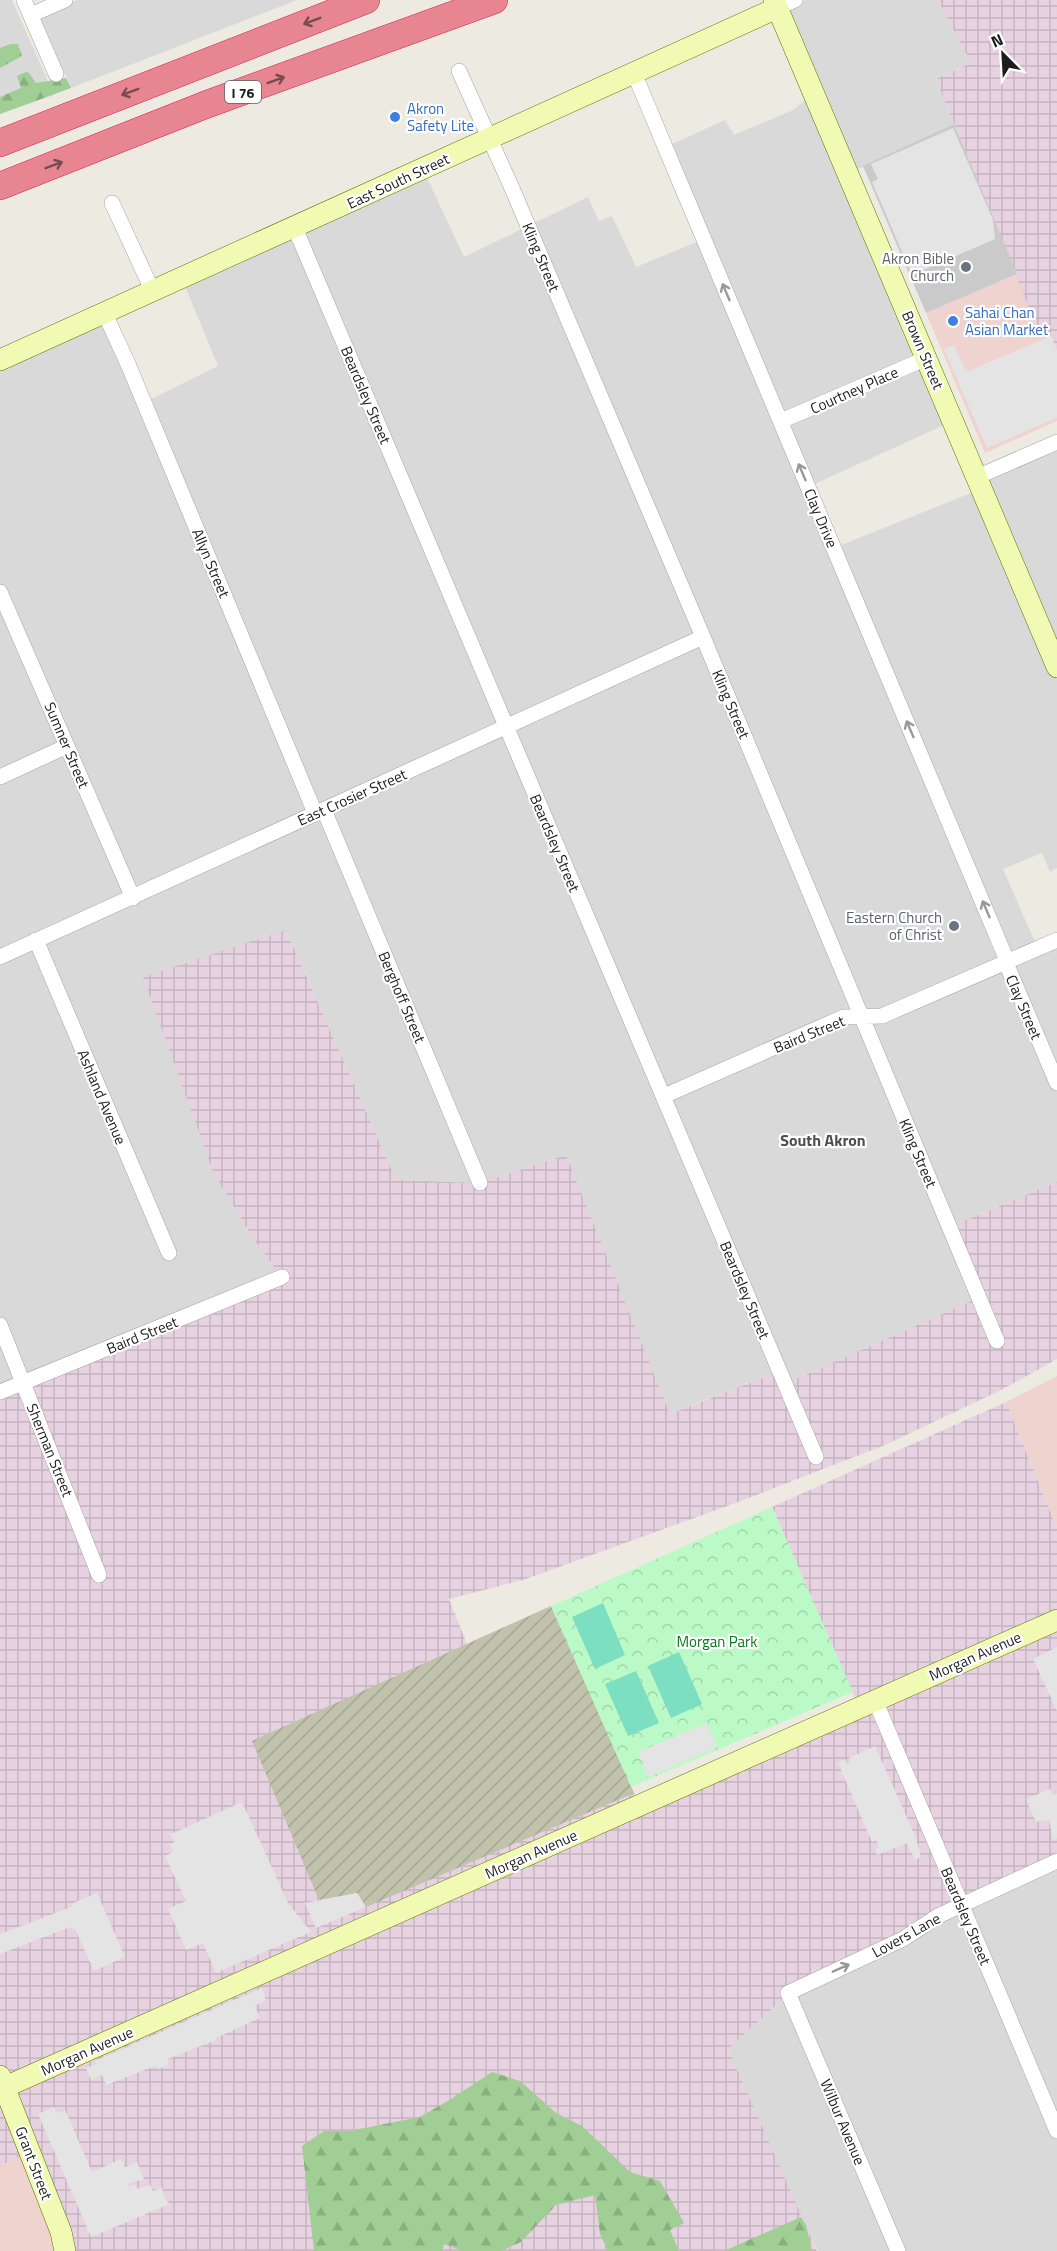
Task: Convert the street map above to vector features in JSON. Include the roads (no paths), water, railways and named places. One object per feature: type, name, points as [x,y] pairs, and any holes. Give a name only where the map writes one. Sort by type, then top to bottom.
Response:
[{"type":"highway","points":[[0,143],[366,0]]},
{"type":"highway","name":"I 76","points":[[0,186],[205,105],[495,1]]},
{"type":"main road","name":"East South Street","points":[[0,360],[295,228],[782,3]]},
{"type":"main road","name":"Brown Street","points":[[782,3],[927,358],[1056,660]]},
{"type":"main road","name":"Morgan Avenue","points":[[3,2082],[1057,1620]]},
{"type":"main road","name":"Grant Street","points":[[3,2082],[61,2232],[65,2251]]},
{"type":"street","points":[[24,0],[56,74]]},
{"type":"street","points":[[31,15],[65,0]]},
{"type":"street","name":"Kling Street","points":[[459,71],[703,637],[997,1341]]},
{"type":"street","name":"Clay Drive","points":[[634,73],[1007,963]]},
{"type":"street","points":[[112,203],[153,292]]},
{"type":"street","name":"Beardsley Street","points":[[295,228],[816,1457]]},
{"type":"street","name":"Allyn Street","points":[[105,314],[320,811]]},
{"type":"street","name":"Courtney Place","points":[[781,422],[927,358]]},
{"type":"street","points":[[977,477],[1057,442]]},
{"type":"street","name":"Sumner Street","points":[[0,592],[133,898]]},
{"type":"street","name":"East Crosier Street","points":[[0,957],[703,637]]},
{"type":"street","points":[[0,777],[67,746]]},
{"type":"street","name":"Berghoff Street","points":[[320,811],[480,1184]]},
{"type":"street","name":"Ashland Avenue","points":[[36,940],[169,1253]]},
{"type":"street","name":"Baird Street","points":[[664,1096],[844,1017],[882,1016],[1057,940]]},
{"type":"street","name":"Clay Street","points":[[1007,963],[1057,1083]]},
{"type":"street","name":"Baird Street","points":[[0,1392],[282,1277]]},
{"type":"street","name":"Sherman Street","points":[[0,1325],[99,1575]]},
{"type":"street","name":"Beardsley Street","points":[[875,1700],[1057,2131]]},
{"type":"street","name":"Lovers Lane","points":[[789,1993],[903,1939],[938,1916],[1057,1861]]},
{"type":"street","name":"Wilbur Avenue","points":[[789,1993],[898,2251]]},
{"type":"place","name":"Akron Safety Lite","points":[[395,117]]},
{"type":"place","name":"Akron Bible Church","points":[[966,267]]},
{"type":"place","name":"Sahai Chan Asian Market","points":[[953,321]]},
{"type":"place","name":"Eastern Church of Christ","points":[[954,926]]},
{"type":"district","name":"South Akron","points":[[823,1140]]},
{"type":"park label","name":"Morgan Park","points":[[717,1641]]}]
